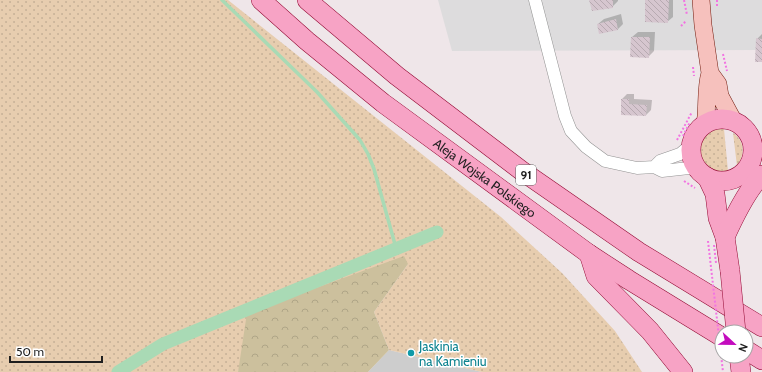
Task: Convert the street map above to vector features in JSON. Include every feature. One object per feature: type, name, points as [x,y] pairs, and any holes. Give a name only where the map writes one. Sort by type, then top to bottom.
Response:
[{"type":"main road","name":"Aleja Wojska Polskiego","points":[[261,0],[307,41],[383,103],[589,254],[714,332]]},
{"type":"main road","name":"Aleja Wojska Polskiego","points":[[307,0],[397,76],[522,171],[639,252],[762,327]]},
{"type":"main road","points":[[703,174],[716,181],[726,181],[735,178],[742,173],[757,156],[753,150],[748,130],[724,120],[714,121],[705,125],[694,136],[691,153],[694,163],[703,174],[715,194],[718,218],[730,271],[735,324]]},
{"type":"main road","points":[[722,233],[757,180],[762,175]]},
{"type":"main road","points":[[722,233],[730,204],[732,185],[735,178]]},
{"type":"main road","points":[[589,254],[596,276],[650,331],[683,372]]},
{"type":"street","points":[[535,0],[564,116],[571,131],[586,147],[605,161],[637,168],[654,167],[662,171],[689,168],[703,174]]},
{"type":"street","points":[[702,0],[703,25],[710,73],[707,84],[705,125]]},
{"type":"street","points":[[710,73],[718,84],[720,96],[748,130]]},
{"type":"street","points":[[654,167],[660,161],[680,154],[692,144]]},
{"type":"path","points":[[681,26],[686,21]]},
{"type":"path","points":[[722,233],[723,372]]},
{"type":"shaded area","points":[[0,0],[228,0],[501,217],[562,273],[615,331],[642,372],[482,372],[389,350],[374,312],[408,264],[240,366],[238,372],[0,372]]},
{"type":"shaded area","points":[[438,0],[762,0],[762,50],[452,51]]},
{"type":"shaded area","points":[[724,129],[728,171],[716,171],[708,167],[702,161],[700,152],[701,144],[705,136],[713,131]]},
{"type":"shaded area","points":[[733,133],[742,144],[740,162],[737,166]]},
{"type":"shaded area","points":[[389,350],[482,372],[368,372]]},
{"type":"green space","points":[[404,256],[408,264],[374,312],[389,350],[368,372],[238,372],[247,313]]},
{"type":"building","points":[[589,0],[613,0],[613,8],[592,11]]},
{"type":"building","points":[[645,0],[669,0],[668,23],[645,22]]},
{"type":"building","points":[[616,19],[618,30],[599,34],[597,24]]},
{"type":"building","points":[[631,37],[650,37],[649,58],[630,57]]},
{"type":"building","points":[[756,38],[762,39],[762,62],[755,62]]},
{"type":"building","points":[[621,99],[629,99],[629,104],[647,105],[646,116],[621,115]]},
{"type":"waterway","points":[[222,0],[317,92],[360,140],[374,169],[396,248]]},
{"type":"waterway","points":[[118,372],[163,344],[437,232]]},
{"type":"place","name":"Jaskinia na Kamieniu","points":[[411,353]]}]
